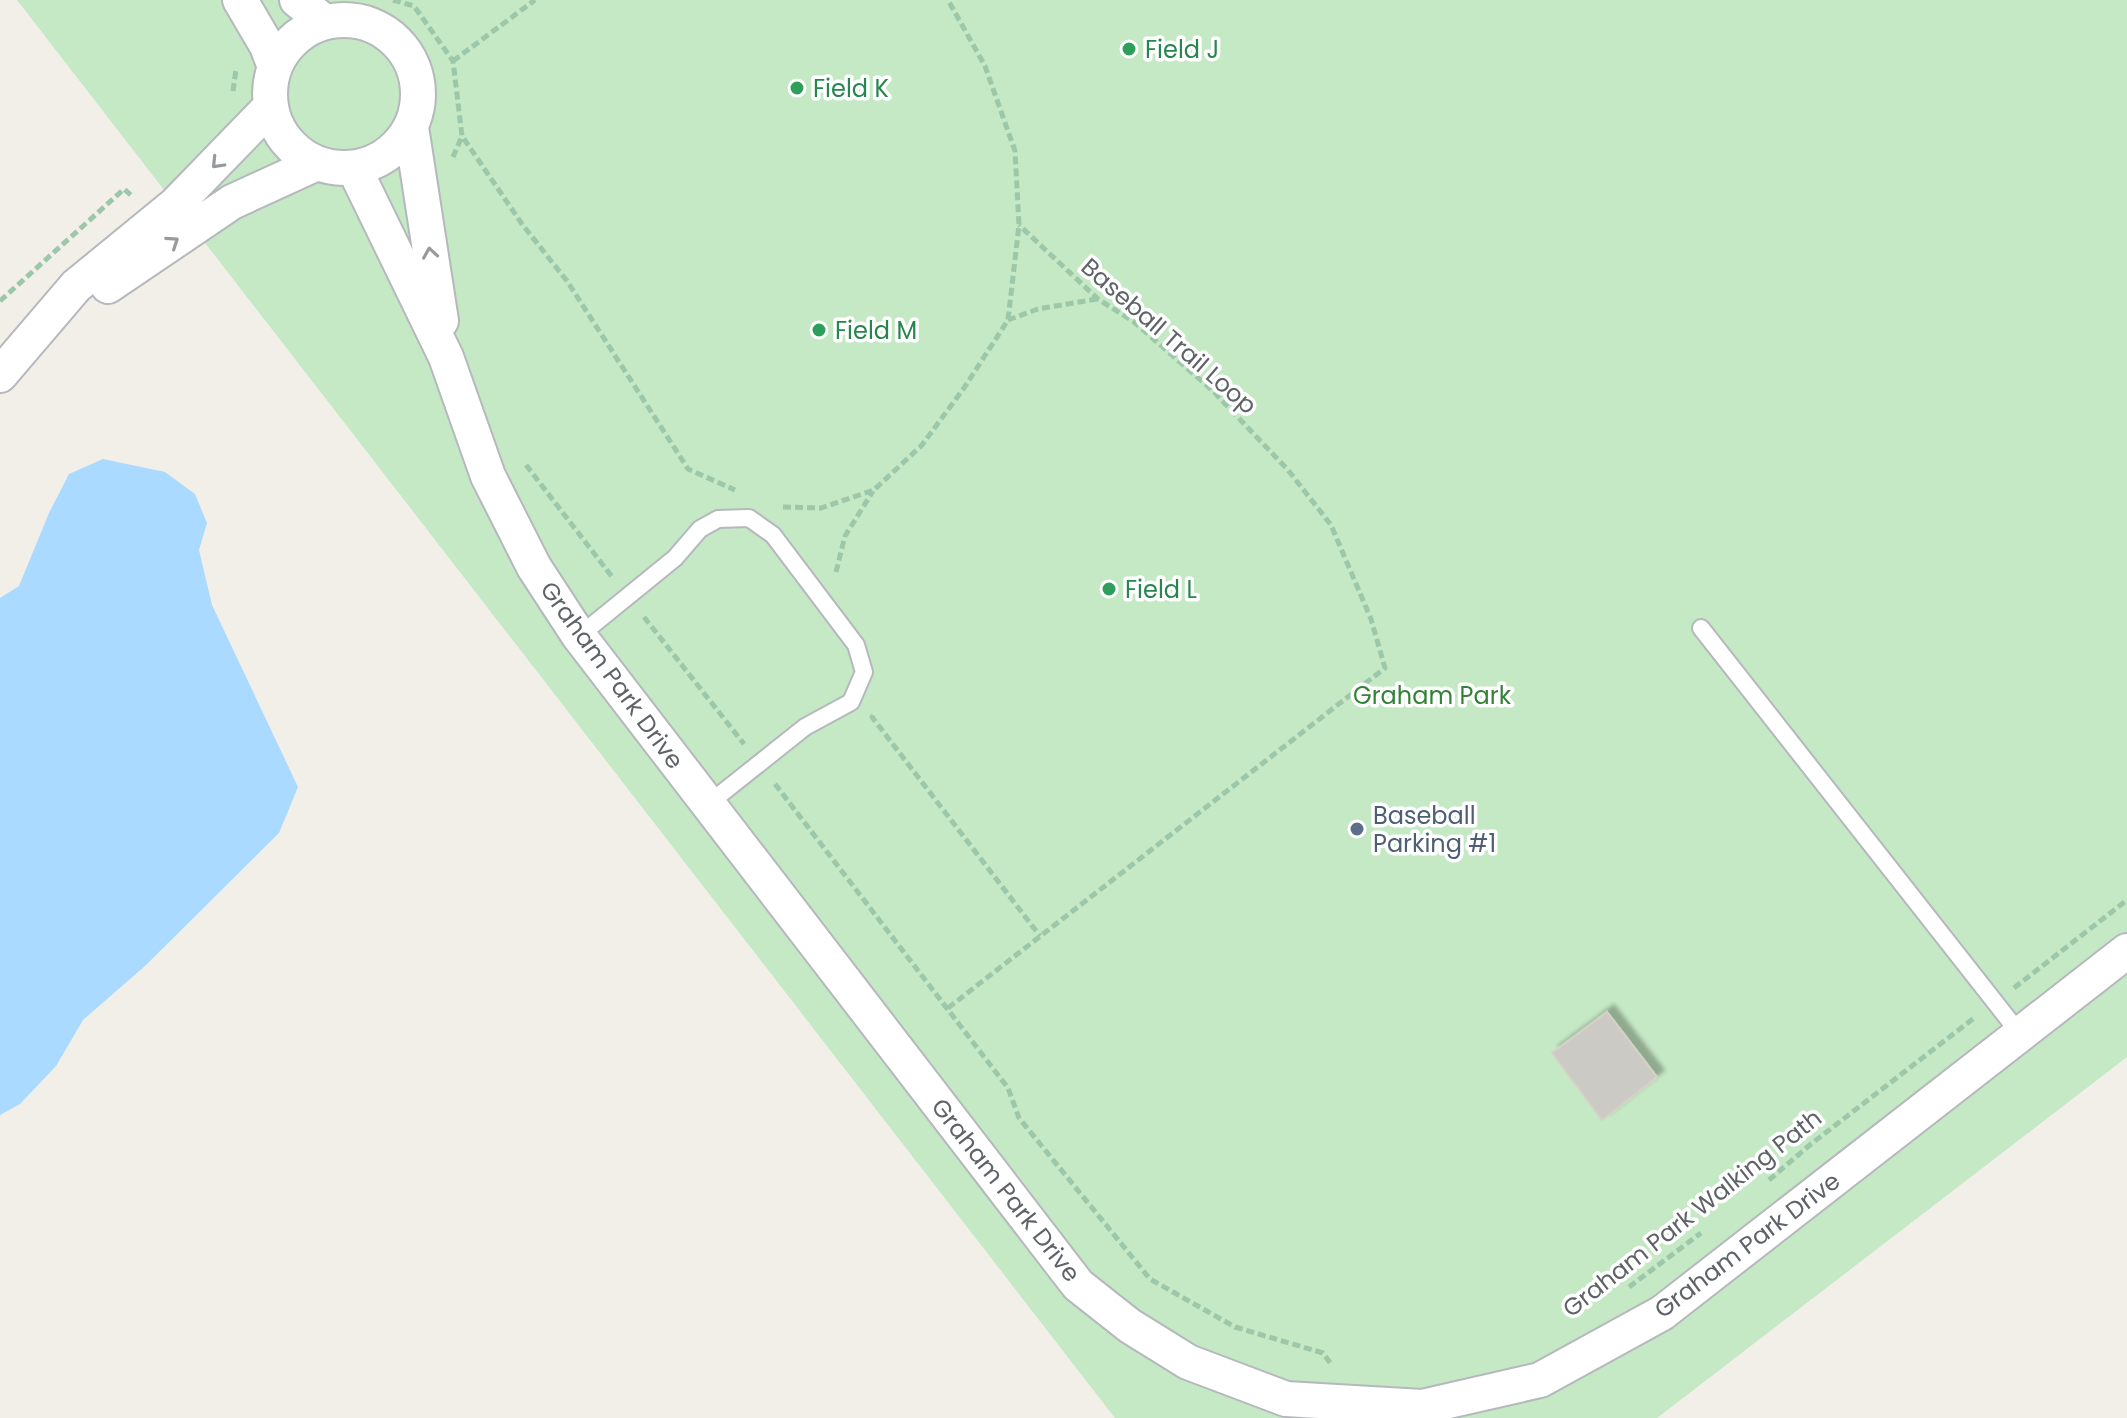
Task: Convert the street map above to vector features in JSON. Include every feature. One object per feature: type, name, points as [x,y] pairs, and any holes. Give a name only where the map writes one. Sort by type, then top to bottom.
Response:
[{"type":"street","points":[[297,0],[325,22]]},
{"type":"street","points":[[247,12],[275,67]]},
{"type":"street","name":"Graham Park Drive","points":[[325,22],[346,19],[367,23],[387,32],[402,47],[413,65],[418,85],[418,107],[411,127],[446,357]]},
{"type":"street","points":[[325,22],[309,28],[283,51],[270,86],[271,106],[279,130],[295,150],[317,163],[335,168],[354,168],[387,154],[401,142],[411,127]]},
{"type":"street","points":[[0,375],[76,286],[175,205],[271,106]]},
{"type":"street","points":[[38,333],[232,202],[317,163]]},
{"type":"street","name":"Graham Park Drive","points":[[354,168],[446,357],[488,476],[534,567],[579,636],[1078,1285],[1130,1326],[1188,1362],[1286,1399],[1422,1407],[1540,1380],[1662,1313],[2127,951]]},
{"type":"lane","points":[[579,636],[675,558],[700,529],[718,519],[749,518],[773,535],[856,645],[864,672],[851,702],[805,727],[707,805]]},
{"type":"lane","points":[[1701,628],[2020,1034]]},
{"type":"path","points":[[393,0],[414,6],[453,61],[535,0]]},
{"type":"path","points":[[414,6],[422,0]]},
{"type":"path","points":[[834,579],[845,536],[874,490],[922,445],[1008,320],[1019,225],[1015,151],[985,66],[948,0]]},
{"type":"path","points":[[232,97],[247,12]]},
{"type":"path","points":[[0,301],[124,189],[138,201]]},
{"type":"path","name":"Baseball Trail Loop","points":[[1019,225],[1098,299],[1134,322],[1212,390],[1288,470],[1331,525],[1371,619],[1385,668],[948,1008],[1008,1088],[1019,1118],[1150,1279],[1235,1327],[1323,1353],[1332,1367]]},
{"type":"path","points":[[1008,320],[1038,309],[1098,299]]},
{"type":"path","points":[[771,507],[821,508],[874,490]]},
{"type":"path","name":"Graham Park Walking Path","points":[[1766,1183],[1811,1144],[2127,900]]},
{"type":"path","name":"Graham Park Walking Path","points":[[1622,1292],[1706,1229]]},
{"type":"green space","name":"Graham Park","points":[[17,0],[2127,0],[2127,1057],[1657,1418],[1115,1418]]},
{"type":"water","points":[[103,459],[165,472],[195,494],[207,523],[199,550],[212,605],[298,787],[279,833],[145,966],[83,1020],[56,1066],[20,1104],[0,1115],[0,598],[19,586],[69,474]]},
{"type":"building","points":[[1607,1012],[1657,1077],[1602,1120],[1552,1053]]},
{"type":"place","name":"Field J","points":[[1129,49]]},
{"type":"place","name":"Field K","points":[[797,88]]},
{"type":"place","name":"Field M","points":[[819,330]]},
{"type":"place","name":"Field L","points":[[1109,589]]},
{"type":"place","name":"Baseball Parking #1","points":[[1357,829]]}]
